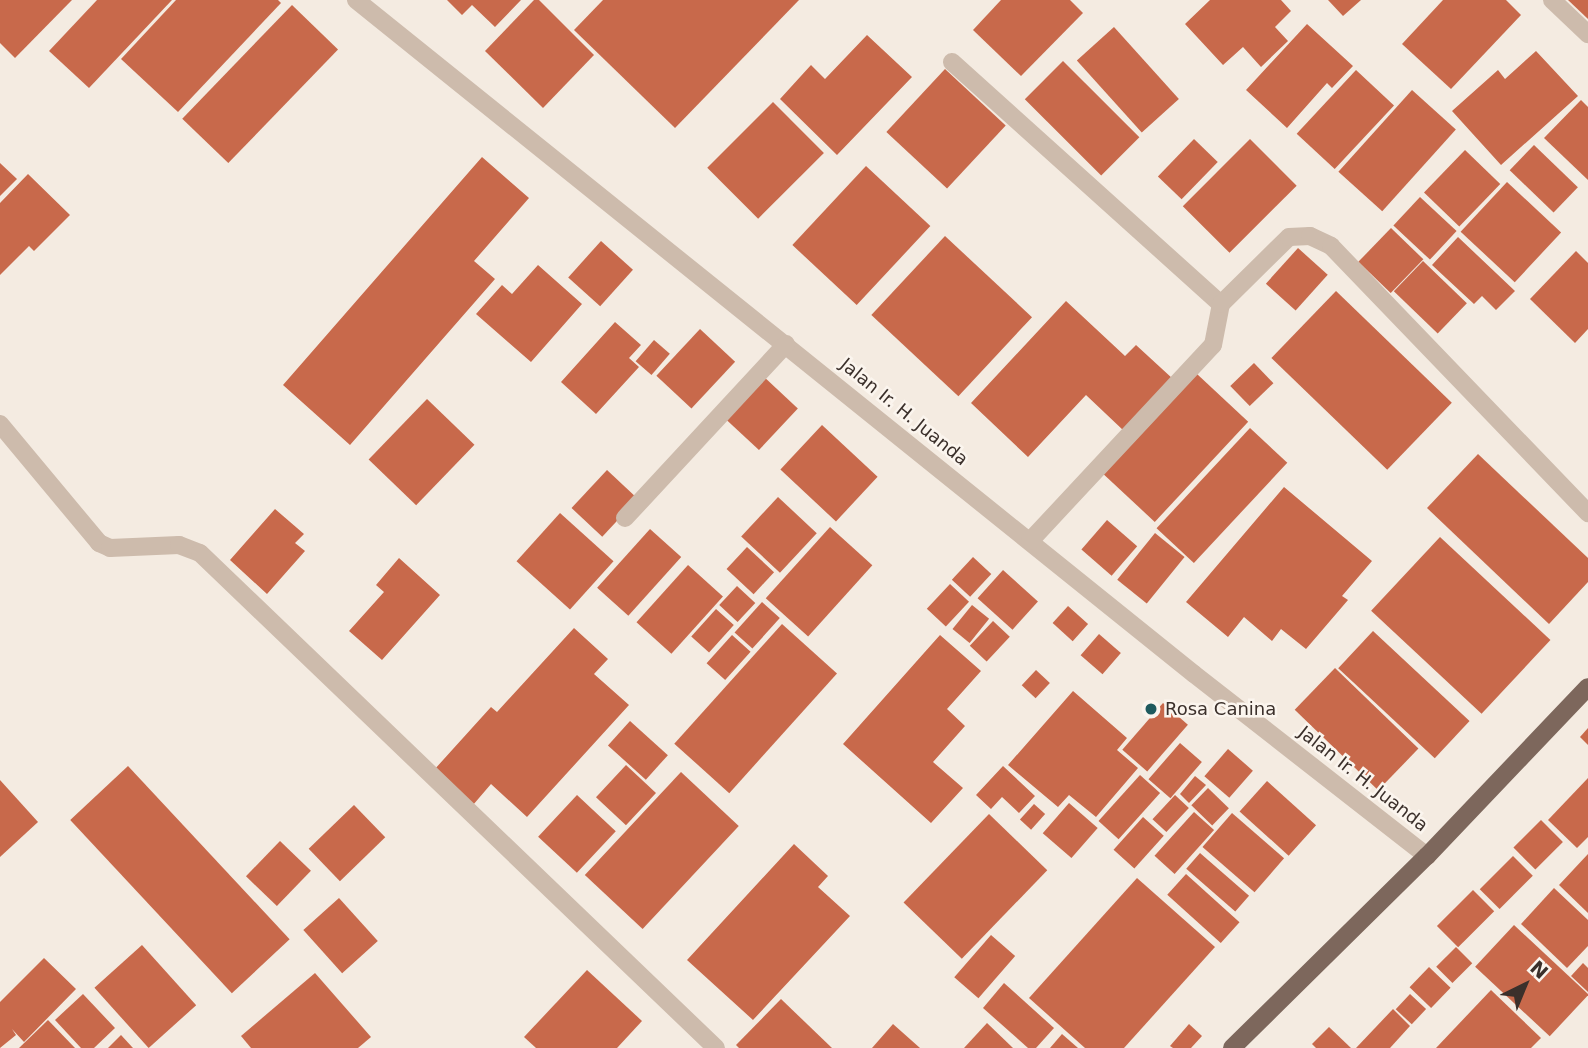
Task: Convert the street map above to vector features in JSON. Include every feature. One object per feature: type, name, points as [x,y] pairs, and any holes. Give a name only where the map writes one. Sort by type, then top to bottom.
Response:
[{"type":"main road","name":"Jalan Ir. H. Juanda","points":[[1232,1048],[1427,856],[1588,687]]},
{"type":"street","points":[[1552,0],[1588,34]]},
{"type":"street","name":"Jalan Ir. H. Juanda","points":[[363,2],[1194,674],[1427,856]]},
{"type":"street","points":[[953,62],[1220,304]]},
{"type":"street","points":[[1030,541],[1213,345],[1220,304],[1289,237],[1310,236],[1331,246],[1588,513]]},
{"type":"street","points":[[625,518],[786,344]]},
{"type":"street","points":[[0,424],[99,543],[110,548],[179,545],[200,553],[716,1048]]},
{"type":"building","points":[[0,0],[72,0],[15,58],[0,43]]},
{"type":"building","points":[[97,0],[172,0],[89,88],[49,51]]},
{"type":"building","points":[[176,0],[278,0],[281,3],[178,112],[121,59]]},
{"type":"building","points":[[447,0],[521,0],[495,27],[472,5],[462,15]]},
{"type":"building","points":[[534,0],[539,0],[594,55],[543,108],[485,51]]},
{"type":"building","points":[[603,0],[799,0],[675,128],[574,30]]},
{"type":"building","points":[[1001,0],[1070,0],[1083,13],[1021,76],[973,30]]},
{"type":"building","points":[[1210,0],[1281,0],[1291,11],[1275,27],[1288,41],[1261,67],[1243,47],[1223,65],[1185,24]]},
{"type":"building","points":[[1328,0],[1361,0],[1343,16]]},
{"type":"building","points":[[1443,0],[1506,0],[1521,15],[1451,89],[1402,44]]},
{"type":"building","points":[[1568,0],[1588,0],[1588,19]]},
{"type":"building","points":[[292,5],[338,49],[228,163],[182,119]]},
{"type":"building","points":[[1307,24],[1353,66],[1332,88],[1327,83],[1287,128],[1246,90]]},
{"type":"building","points":[[1114,27],[1179,99],[1142,133],[1077,60]]},
{"type":"building","points":[[867,35],[912,77],[837,155],[780,99],[811,65],[825,79]]},
{"type":"building","points":[[1536,51],[1578,96],[1501,165],[1452,111],[1498,70],[1505,79]]},
{"type":"building","points":[[1063,61],[1139,137],[1101,176],[1025,99]]},
{"type":"building","points":[[945,69],[1006,126],[947,189],[886,132]]},
{"type":"building","points":[[1356,70],[1394,105],[1335,169],[1297,134]]},
{"type":"building","points":[[1412,90],[1456,129],[1382,211],[1338,172]]},
{"type":"building","points":[[1581,100],[1588,107],[1588,180],[1544,138]]},
{"type":"building","points":[[773,102],[824,153],[758,219],[707,168]]},
{"type":"building","points":[[1194,139],[1218,162],[1182,199],[1158,176]]},
{"type":"building","points":[[1250,139],[1297,186],[1229,253],[1183,206]]},
{"type":"building","points":[[1534,145],[1578,187],[1554,213],[1510,170]]},
{"type":"building","points":[[1465,150],[1500,184],[1459,226],[1424,192]]},
{"type":"building","points":[[482,157],[529,198],[474,261],[495,279],[350,445],[283,385]]},
{"type":"building","points":[[0,163],[17,179],[0,196]]},
{"type":"building","points":[[866,166],[930,226],[857,305],[792,245]]},
{"type":"building","points":[[28,174],[70,215],[34,251],[29,246],[0,275],[0,203]]},
{"type":"building","points":[[1507,182],[1561,232],[1515,282],[1461,232]]},
{"type":"building","points":[[1420,197],[1457,231],[1430,260],[1393,226]]},
{"type":"building","points":[[1391,228],[1423,259],[1391,293],[1358,262]]},
{"type":"building","points":[[945,236],[1032,317],[958,396],[871,315]]},
{"type":"building","points":[[1458,237],[1515,291],[1496,310],[1482,296],[1474,304],[1432,265]]},
{"type":"building","points":[[601,241],[633,270],[600,306],[568,277]]},
{"type":"building","points":[[1298,248],[1328,275],[1296,310],[1266,284]]},
{"type":"building","points":[[1576,251],[1588,263],[1588,329],[1575,343],[1530,299]]},
{"type":"building","points":[[1423,261],[1467,303],[1438,334],[1394,291]]},
{"type":"building","points":[[538,265],[582,304],[531,362],[476,314],[502,285],[512,294]]},
{"type":"building","points":[[1336,291],[1452,403],[1387,470],[1271,358]]},
{"type":"building","points":[[1066,301],[1125,356],[1136,345],[1173,379],[1124,431],[1086,395],[1028,457],[971,403]]},
{"type":"building","points":[[615,322],[641,345],[629,358],[639,367],[596,414],[561,382]]},
{"type":"building","points":[[700,329],[735,362],[691,409],[656,376]]},
{"type":"building","points":[[654,340],[670,354],[651,375],[636,361]]},
{"type":"building","points":[[1254,363],[1273,383],[1250,406],[1230,386]]},
{"type":"building","points":[[1197,374],[1248,422],[1155,522],[1104,474]]},
{"type":"building","points":[[762,375],[798,408],[759,450],[723,417]]},
{"type":"building","points":[[427,399],[474,445],[416,505],[369,459]]},
{"type":"building","points":[[822,425],[878,477],[836,521],[780,470]]},
{"type":"building","points":[[1250,428],[1287,463],[1194,563],[1157,528]]},
{"type":"building","points":[[1478,454],[1588,558],[1588,582],[1549,624],[1427,508]]},
{"type":"building","points":[[607,470],[638,499],[602,537],[572,508]]},
{"type":"building","points":[[1284,487],[1372,561],[1342,596],[1348,600],[1306,649],[1281,629],[1272,641],[1244,617],[1228,637],[1186,602]]},
{"type":"building","points":[[778,497],[817,533],[780,573],[741,536]]},
{"type":"building","points":[[275,509],[304,534],[295,543],[305,551],[267,594],[230,560]]},
{"type":"building","points":[[560,513],[614,561],[570,609],[517,561]]},
{"type":"building","points":[[1107,520],[1137,546],[1112,576],[1081,549]]},
{"type":"building","points":[[830,527],[872,565],[808,636],[766,598]]},
{"type":"building","points":[[650,529],[681,557],[628,616],[597,588]]},
{"type":"building","points":[[1155,533],[1185,557],[1147,604],[1117,580]]},
{"type":"building","points":[[1440,537],[1550,640],[1482,714],[1371,611]]},
{"type":"building","points":[[747,547],[774,572],[754,594],[727,569]]},
{"type":"building","points":[[973,557],[991,574],[970,597],[952,580]]},
{"type":"building","points":[[399,558],[440,595],[382,660],[349,631],[384,592],[376,585]]},
{"type":"building","points":[[688,565],[723,596],[671,654],[636,622]]},
{"type":"building","points":[[1003,570],[1038,601],[1013,630],[978,598]]},
{"type":"building","points":[[950,584],[969,602],[946,627],[927,609]]},
{"type":"building","points":[[737,586],[755,603],[738,622],[719,605]]},
{"type":"building","points":[[762,602],[780,618],[752,649],[735,632]]},
{"type":"building","points":[[972,605],[989,619],[970,643],[952,629]]},
{"type":"building","points":[[1068,606],[1088,624],[1073,641],[1053,623]]},
{"type":"building","points":[[716,609],[734,625],[709,653],[691,636]]},
{"type":"building","points":[[993,621],[1010,637],[987,662],[970,646]]},
{"type":"building","points":[[782,624],[837,674],[729,793],[674,744]]},
{"type":"building","points":[[574,628],[608,659],[594,674],[629,705],[527,817],[491,784],[473,805],[434,770],[491,707],[497,712]]},
{"type":"building","points":[[1373,631],[1470,721],[1435,758],[1338,668]]},
{"type":"building","points":[[1099,634],[1121,653],[1103,674],[1081,655]]},
{"type":"building","points":[[732,635],[751,652],[725,680],[707,663]]},
{"type":"building","points":[[940,635],[981,671],[947,709],[965,726],[933,762],[963,788],[931,823],[843,744]]},
{"type":"building","points":[[1335,668],[1418,749],[1378,790],[1295,710]]},
{"type":"building","points":[[1036,670],[1050,683],[1036,698],[1022,685]]},
{"type":"building","points":[[1073,691],[1127,738],[1117,750],[1138,768],[1096,817],[1069,795],[1058,807],[1008,765]]},
{"type":"building","points":[[1163,703],[1188,725],[1147,771],[1122,750]]},
{"type":"building","points":[[630,721],[668,755],[646,780],[608,746]]},
{"type":"building","points":[[1588,728],[1588,745],[1580,737]]},
{"type":"building","points":[[1180,743],[1202,762],[1170,798],[1149,779]]},
{"type":"building","points":[[1228,749],[1253,771],[1229,798],[1204,776]]},
{"type":"building","points":[[626,765],[656,793],[626,825],[596,797]]},
{"type":"building","points":[[128,766],[290,939],[232,993],[70,820]]},
{"type":"building","points":[[1003,766],[1035,796],[1019,813],[1002,797],[991,809],[976,795]]},
{"type":"building","points":[[681,772],[739,826],[643,929],[585,875]]},
{"type":"building","points":[[1140,775],[1160,793],[1119,839],[1099,821]]},
{"type":"building","points":[[1195,776],[1206,785],[1189,803],[1180,794]]},
{"type":"building","points":[[1588,778],[1588,837],[1577,848],[1548,820]]},
{"type":"building","points":[[0,780],[38,822],[0,857]]},
{"type":"building","points":[[1267,781],[1316,825],[1289,856],[1240,811]]},
{"type":"building","points":[[1208,788],[1229,808],[1212,825],[1191,805]]},
{"type":"building","points":[[577,795],[616,831],[577,873],[538,837]]},
{"type":"building","points":[[1175,795],[1189,808],[1166,832],[1152,819]]},
{"type":"building","points":[[1069,803],[1098,828],[1071,858],[1043,833]]},
{"type":"building","points":[[1034,804],[1045,814],[1031,830],[1020,820]]},
{"type":"building","points":[[354,805],[385,837],[340,881],[309,849]]},
{"type":"building","points":[[1194,812],[1214,830],[1175,874],[1155,856]]},
{"type":"building","points":[[1232,813],[1284,858],[1255,892],[1202,847]]},
{"type":"building","points":[[989,814],[1047,870],[962,959],[904,902]]},
{"type":"building","points":[[1143,817],[1164,836],[1134,868],[1114,850]]},
{"type":"building","points":[[1541,820],[1563,842],[1535,869],[1513,848]]},
{"type":"building","points":[[280,841],[311,871],[277,906],[246,876]]},
{"type":"building","points":[[794,844],[828,876],[818,887],[850,916],[753,1020],[687,960]]},
{"type":"building","points":[[1200,853],[1249,896],[1235,911],[1186,869]]},
{"type":"building","points":[[1588,854],[1588,913],[1559,885]]},
{"type":"building","points":[[1513,856],[1533,876],[1500,909],[1480,889]]},
{"type":"building","points":[[1186,874],[1240,922],[1221,943],[1167,895]]},
{"type":"building","points":[[1137,878],[1215,947],[1124,1048],[1085,1048],[1029,998]]},
{"type":"building","points":[[1554,888],[1588,920],[1588,946],[1567,968],[1521,924]]},
{"type":"building","points":[[1473,890],[1494,911],[1458,947],[1437,926]]},
{"type":"building","points":[[339,898],[378,941],[342,973],[303,930]]},
{"type":"building","points":[[1514,925],[1588,994],[1550,1036],[1475,967]]},
{"type":"building","points":[[991,935],[1015,956],[978,998],[954,977]]},
{"type":"building","points":[[142,945],[196,1005],[149,1048],[94,988]]},
{"type":"building","points":[[1456,947],[1472,963],[1452,983],[1436,967]]},
{"type":"building","points":[[44,958],[76,989],[24,1042],[12,1029],[16,1035],[0,1048],[0,1002]]},
{"type":"building","points":[[1583,963],[1588,968],[1588,992],[1571,976]]},
{"type":"building","points":[[1429,967],[1451,988],[1431,1008],[1410,987]]},
{"type":"building","points":[[587,970],[642,1021],[617,1048],[536,1048],[524,1037]]},
{"type":"building","points":[[315,973],[371,1037],[358,1048],[251,1048],[241,1036]]},
{"type":"building","points":[[1004,983],[1054,1028],[1036,1048],[1028,1048],[983,1008]]},
{"type":"building","points":[[1491,990],[1541,1038],[1531,1048],[1436,1048]]},
{"type":"building","points":[[83,994],[115,1028],[94,1048],[81,1048],[55,1020]]},
{"type":"building","points":[[1410,994],[1426,1009],[1412,1024],[1396,1009]]},
{"type":"building","points":[[781,999],[832,1048],[739,1048],[736,1045]]},
{"type":"building","points":[[1393,1009],[1410,1026],[1390,1048],[1356,1048]]},
{"type":"building","points":[[48,1020],[75,1048],[19,1048]]},
{"type":"building","points":[[987,1023],[1013,1048],[964,1048]]},
{"type":"building","points":[[893,1024],[920,1048],[872,1048]]},
{"type":"building","points":[[1189,1024],[1202,1036],[1191,1048],[1170,1046]]},
{"type":"building","points":[[1329,1027],[1351,1048],[1316,1048],[1312,1044]]},
{"type":"building","points":[[1062,1034],[1078,1048],[1050,1048]]},
{"type":"building","points":[[121,1035],[133,1048],[108,1048]]},
{"type":"place","name":"Rosa Canina","points":[[1151,709]]}]
